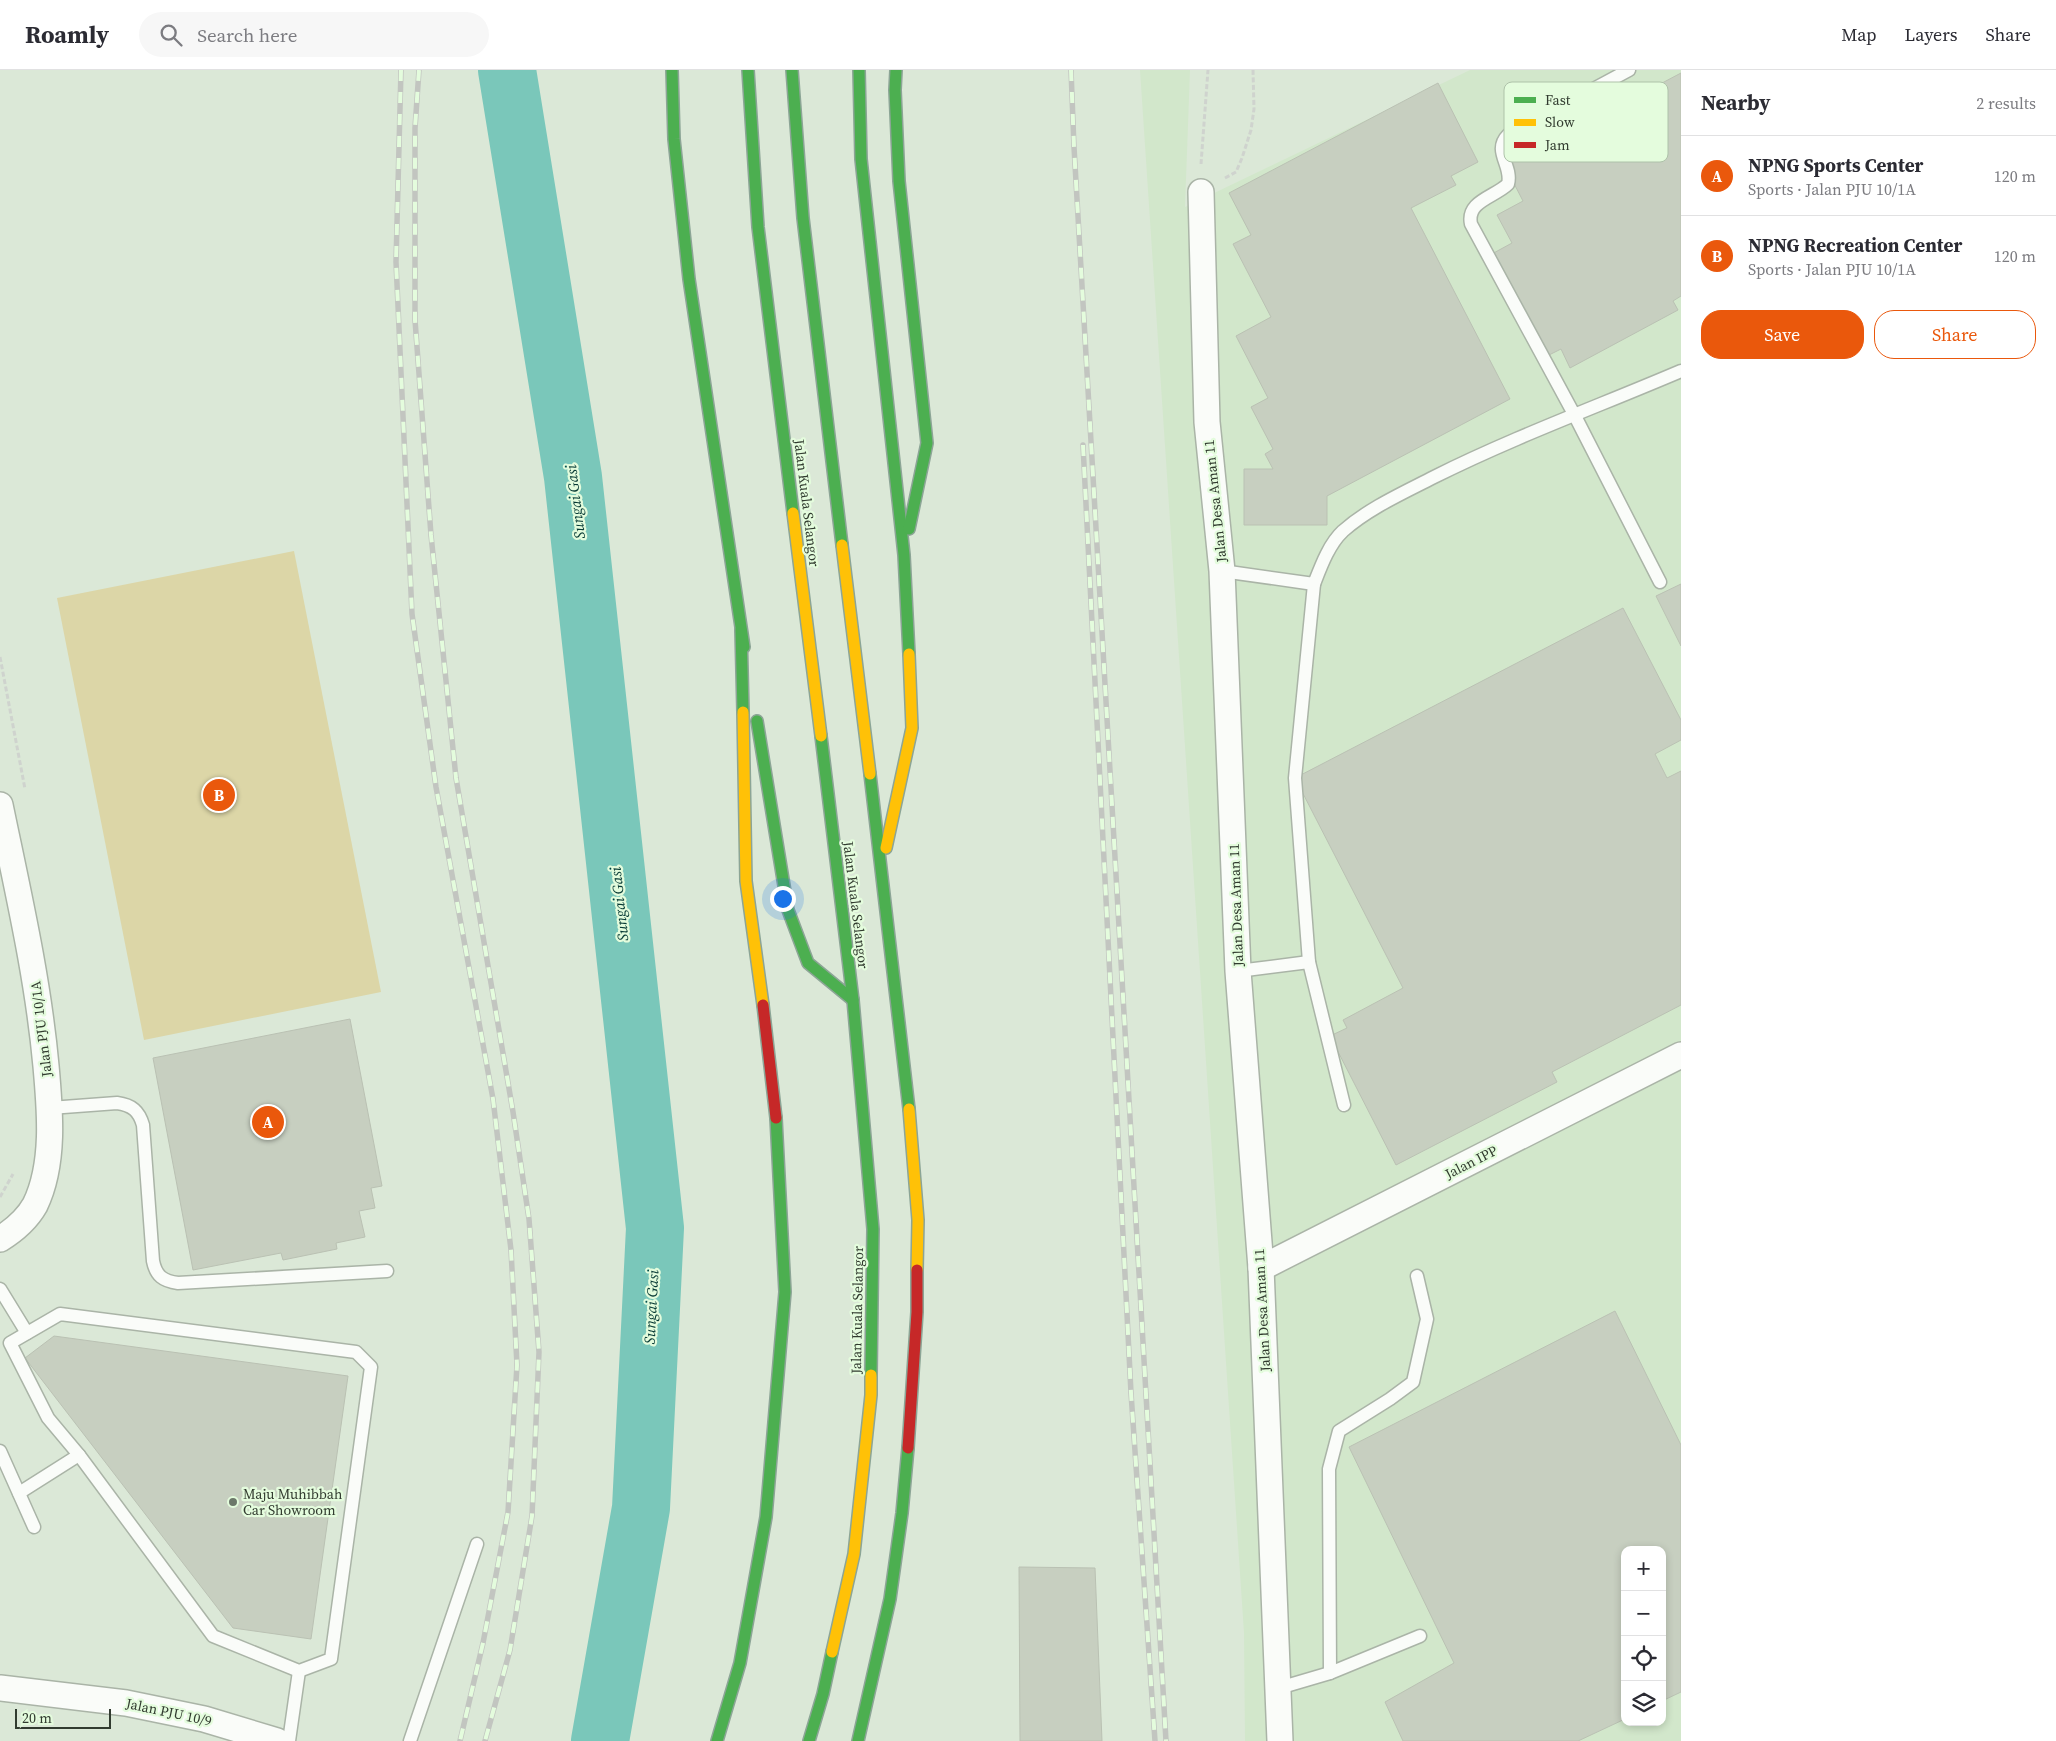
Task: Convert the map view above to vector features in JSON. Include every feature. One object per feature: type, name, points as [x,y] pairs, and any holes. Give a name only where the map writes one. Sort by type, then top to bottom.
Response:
[{"type":"highway","points":[[672,70],[674,140],[689,279],[742,630],[788,910],[808,963],[853,1000]]},
{"type":"highway","name":"Jalan Kuala Selangor","points":[[748,70],[759,237],[853,1000],[873,1229],[871,1395],[854,1554],[823,1694],[809,1741]]},
{"type":"highway","points":[[792,70],[803,218],[906,1074],[917,1210],[917,1312],[910,1427],[902,1513],[890,1599],[858,1741]]},
{"type":"highway","points":[[859,70],[861,159],[904,555],[912,728],[882,872]]},
{"type":"highway","points":[[896,70],[895,90],[900,181],[927,443],[904,555]]},
{"type":"highway","points":[[716,1741],[740,1663],[766,1517],[785,1292],[775,1098],[746,881],[742,630]]},
{"type":"street","name":"Jalan Desa Aman 11","points":[[1200,192],[1207,422],[1222,571],[1238,971],[1261,1268],[1280,1741]]},
{"type":"street","name":"Jalan PJU 10/1A","points":[[0,805],[4,841],[31,950],[42,1024],[50,1108],[47,1165],[34,1205],[14,1230],[0,1239]]},
{"type":"street","name":"Jalan IPP","points":[[1261,1268],[1681,1055]]},
{"type":"street","name":"Jalan PJU 10/9","points":[[0,1688],[126,1703],[204,1719],[277,1741]]},
{"type":"lane","points":[[1607,82],[1629,70]]},
{"type":"lane","points":[[1504,139],[1501,147],[1504,156]]},
{"type":"lane","points":[[1506,162],[1510,177],[1508,184],[1476,204],[1470,217],[1471,224],[1575,416],[1660,582]]},
{"type":"lane","points":[[1344,1105],[1309,962],[1294,778],[1314,584],[1324,559],[1342,532],[1369,512],[1491,449],[1681,371]]},
{"type":"lane","points":[[1222,571],[1314,584]]},
{"type":"lane","points":[[1238,971],[1309,962]]},
{"type":"lane","points":[[50,1108],[117,1103],[135,1108],[143,1125],[153,1261],[155,1270],[160,1277],[168,1282],[178,1283],[387,1271]]},
{"type":"lane","points":[[1330,1673],[1329,1468],[1339,1431],[1413,1382],[1427,1318],[1417,1276]]},
{"type":"lane","points":[[0,1289],[27,1333]]},
{"type":"lane","points":[[60,1314],[356,1352],[371,1367],[331,1658],[299,1671],[213,1636],[79,1455],[48,1418],[10,1343],[60,1314]]},
{"type":"lane","points":[[0,1451],[34,1527]]},
{"type":"lane","points":[[19,1493],[79,1455]]},
{"type":"lane","points":[[410,1741],[477,1544]]},
{"type":"lane","points":[[1279,1688],[1330,1673],[1420,1636]]},
{"type":"lane","points":[[289,1741],[299,1671]]},
{"type":"path","points":[[1200,192],[1201,151],[1208,70]]},
{"type":"path","points":[[1200,192],[1236,172],[1251,130],[1254,109],[1253,70]]},
{"type":"shaded area","points":[[1140,70],[1190,70],[1185,207],[1470,70],[1681,70],[1681,1741],[1245,1741],[1244,1633]]},
{"type":"shaded area","points":[[294,551],[381,992],[144,1040],[57,598]]},
{"type":"building","points":[[1681,73],[1681,296],[1673,301],[1678,310],[1570,368],[1561,349],[1543,358],[1490,255],[1512,243],[1497,215],[1523,201],[1505,166],[1513,162],[1668,162],[1668,82],[1664,82]]},
{"type":"building","points":[[1438,83],[1478,162],[1451,176],[1456,185],[1411,208],[1510,399],[1327,496],[1327,525],[1244,525],[1244,469],[1273,469],[1265,454],[1273,449],[1251,407],[1268,398],[1236,336],[1271,317],[1233,244],[1251,235],[1229,193]]},
{"type":"building","points":[[1681,584],[1681,646],[1656,596]]},
{"type":"building","points":[[1623,608],[1681,720],[1681,740],[1655,754],[1667,778],[1681,771],[1681,1005],[1552,1072],[1557,1082],[1396,1165],[1330,1036],[1347,1028],[1343,1020],[1403,988],[1295,778]]},
{"type":"building","points":[[350,1019],[382,1186],[371,1188],[375,1208],[359,1211],[365,1237],[336,1243],[337,1249],[283,1260],[281,1253],[193,1270],[153,1058]]},
{"type":"building","points":[[1615,1311],[1681,1445],[1681,1692],[1666,1699],[1666,1546],[1621,1546],[1621,1721],[1578,1741],[1403,1741],[1385,1702],[1454,1663],[1349,1447]]},
{"type":"building","name":"Maju Muhibbah Car Showroom","points":[[54,1336],[348,1376],[311,1639],[233,1628],[25,1358]]},
{"type":"building","points":[[1019,1567],[1095,1568],[1102,1741],[1020,1741]]},
{"type":"waterway","name":"Sungai Gasi","points":[[507,70],[573,477],[655,1228],[641,1508],[600,1741]]},
{"type":"railway","points":[[401,70],[396,262],[412,614],[436,787],[493,1099],[511,1250],[517,1365],[508,1512],[483,1643],[460,1741]]},
{"type":"railway","points":[[419,70],[415,128],[415,320],[431,535],[456,778],[513,1112],[529,1219],[539,1352],[532,1516],[510,1650],[485,1741]]},
{"type":"railway","points":[[1071,70],[1166,1741]]},
{"type":"railway","points":[[1083,445],[1131,1393],[1155,1741]]},
{"type":"traffic: fast","points":[[672,70],[674,139],[689,279],[744,647]]},
{"type":"traffic: fast","points":[[748,70],[758,227],[793,513]]},
{"type":"traffic: fast","points":[[792,70],[803,218],[842,545]]},
{"type":"traffic: fast","points":[[859,70],[861,159],[904,555],[909,654]]},
{"type":"traffic: fast","points":[[896,70],[895,90],[899,181],[927,443],[909,529]]},
{"type":"traffic: fast","points":[[741,630],[743,712]]},
{"type":"traffic: fast","points":[[757,721],[788,910],[808,963],[853,1000]]},
{"type":"traffic: fast","points":[[821,736],[853,1000],[873,1229],[871,1375]]},
{"type":"traffic: fast","points":[[870,774],[909,1109]]},
{"type":"traffic: fast","points":[[717,1741],[740,1663],[766,1517],[785,1292],[776,1118]]},
{"type":"traffic: fast","points":[[858,1741],[890,1599],[902,1513],[908,1448]]},
{"type":"traffic: fast","points":[[809,1741],[823,1694],[832,1652]]},
{"type":"traffic: slow","points":[[793,513],[821,736]]},
{"type":"traffic: slow","points":[[842,545],[870,774]]},
{"type":"traffic: slow","points":[[886,848],[912,728],[909,654]]},
{"type":"traffic: slow","points":[[743,712],[746,881],[763,1005]]},
{"type":"traffic: slow","points":[[909,1109],[918,1220],[917,1270]]},
{"type":"traffic: slow","points":[[832,1652],[854,1554],[871,1395],[871,1375]]},
{"type":"traffic: jam","points":[[763,1005],[776,1118]]},
{"type":"traffic: jam","points":[[908,1448],[917,1312],[917,1270]]},
{"type":"place","name":"NPNG Recreation Center","points":[[219,795]]},
{"type":"place","name":"NPNG Sports Center","points":[[268,1122]]},
{"type":"place","name":"Maju Muhibbah Car Showroom","points":[[233,1502]]}]
